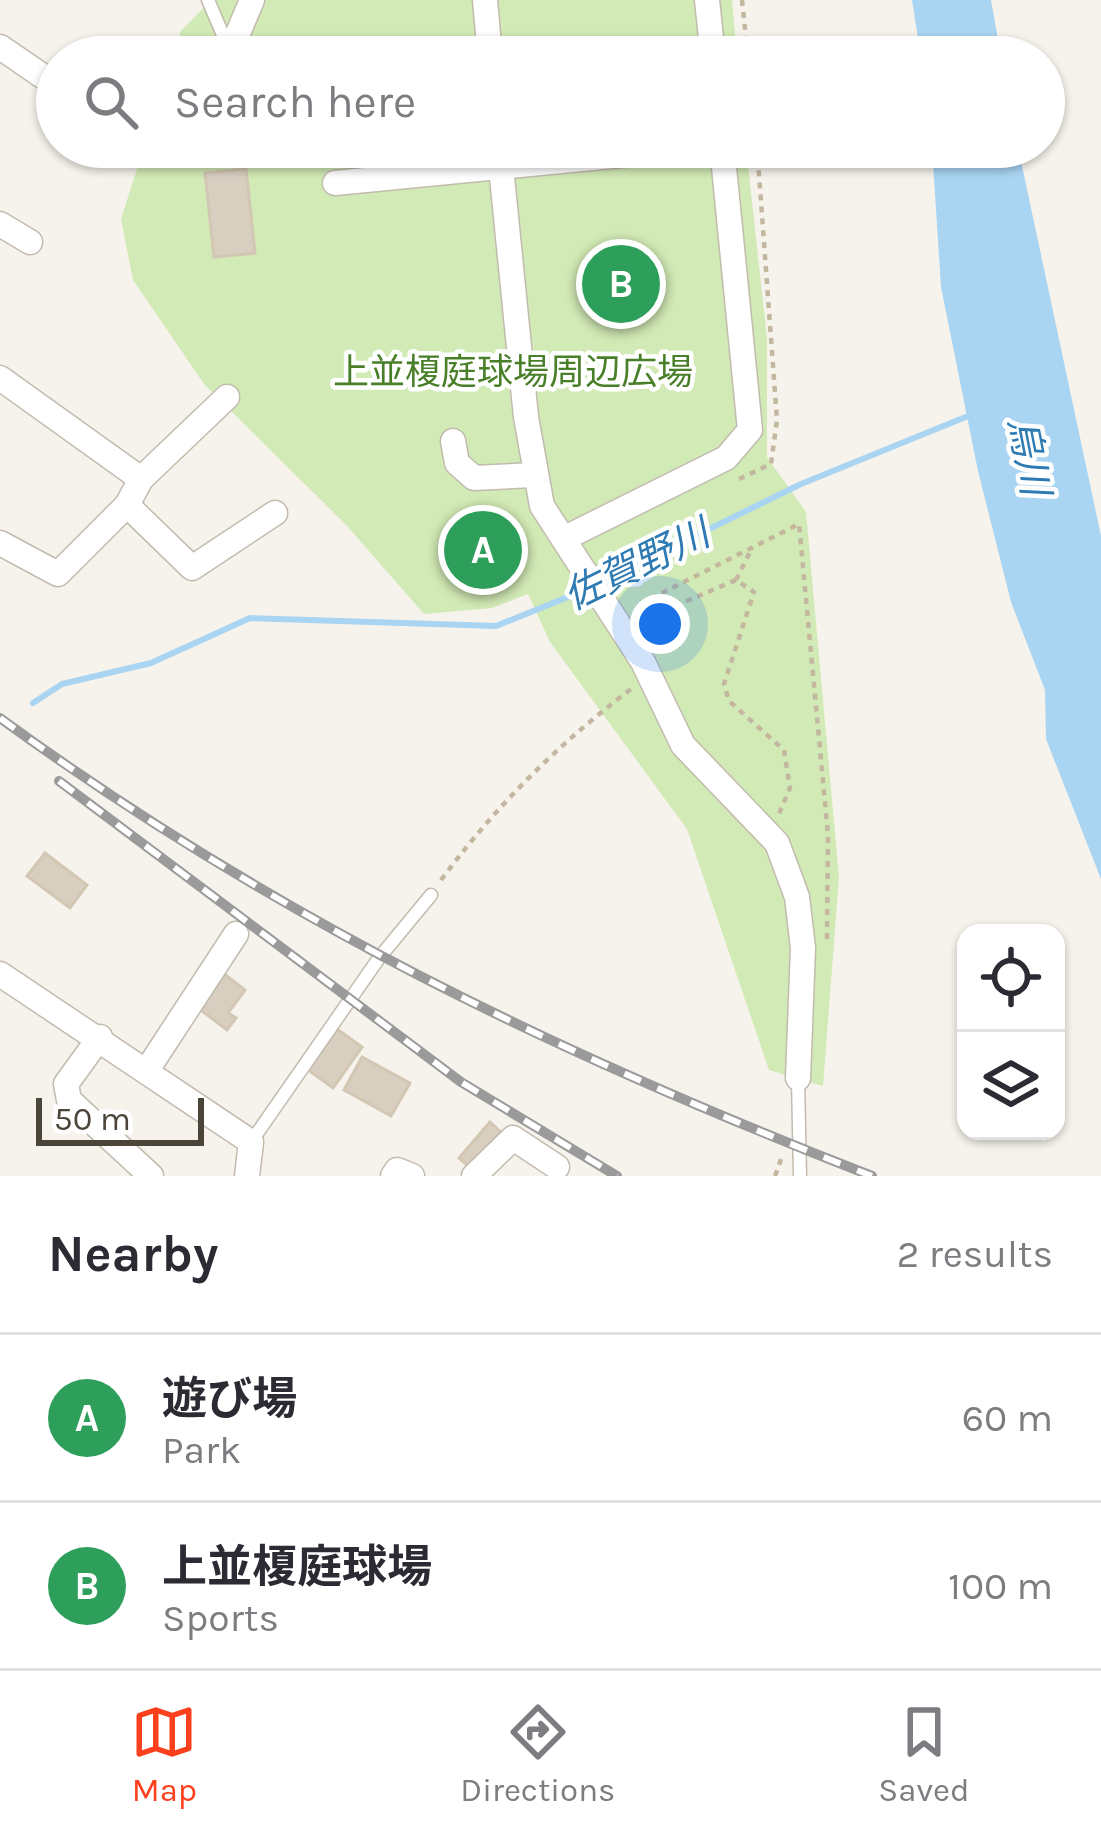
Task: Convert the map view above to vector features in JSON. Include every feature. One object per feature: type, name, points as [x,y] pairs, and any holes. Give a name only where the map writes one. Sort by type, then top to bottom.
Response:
[{"type":"street","points":[[237,36],[252,0]]},
{"type":"street","points":[[485,0],[488,36]]},
{"type":"street","points":[[707,0],[711,36]]},
{"type":"street","points":[[0,47],[36,72]]},
{"type":"street","points":[[335,183],[430,168]]},
{"type":"street","points":[[501,168],[533,475],[542,506],[649,676],[699,769],[767,830],[797,896],[803,948],[798,1078]]},
{"type":"street","points":[[575,556],[726,458],[750,430],[724,168]]},
{"type":"street","points":[[0,224],[30,242]]},
{"type":"street","points":[[0,378],[141,479]]},
{"type":"street","points":[[0,544],[58,574],[127,505],[141,479],[226,397]]},
{"type":"street","points":[[452,440],[457,463],[475,478],[533,475]]},
{"type":"street","points":[[127,505],[192,568],[275,513]]},
{"type":"street","points":[[148,1070],[236,934]]},
{"type":"street","points":[[0,974],[251,1142],[247,1176]]},
{"type":"street","points":[[100,1037],[66,1084],[69,1100],[151,1176]]},
{"type":"street","points":[[474,1176],[513,1138],[557,1167]]},
{"type":"street","points":[[393,1176],[397,1170],[412,1176]]},
{"type":"lane","points":[[208,0],[223,36]]},
{"type":"lane","points":[[251,1142],[275,1114],[379,958],[431,895]]},
{"type":"lane","points":[[798,1078],[800,1176]]},
{"type":"path","points":[[742,0],[746,36]]},
{"type":"path","points":[[659,609],[652,598],[799,524],[828,835],[826,957]]},
{"type":"path","points":[[616,622],[736,580],[752,547]]},
{"type":"path","points":[[736,580],[754,592],[754,603],[724,684],[729,701],[784,750],[790,788],[786,808],[767,830]]},
{"type":"path","points":[[431,895],[514,789],[562,741],[649,676]]},
{"type":"green space","points":[[211,0],[732,0],[735,36],[179,36]]},
{"type":"green space","name":"上並榎庭球場周辺広場","points":[[137,168],[748,168],[767,338],[767,457],[806,512],[839,877],[823,1086],[769,1070],[687,829],[550,642],[528,594],[492,608],[424,614],[347,526],[204,384],[133,280],[121,219]]},
{"type":"water","points":[[912,0],[991,0],[997,36],[918,36]]},
{"type":"water","name":"烏川","points":[[933,168],[1022,168],[1101,536],[1101,879],[1046,739],[1045,690],[1011,602],[978,471],[941,287]]},
{"type":"building","points":[[246,169],[255,253],[214,257],[205,173]]},
{"type":"building","points":[[45,853],[87,885],[70,908],[27,876]]},
{"type":"building","points":[[219,970],[245,990],[228,1013],[236,1018],[227,1030],[193,1004]]},
{"type":"building","points":[[337,1029],[362,1047],[333,1088],[308,1070]]},
{"type":"building","points":[[362,1057],[410,1083],[391,1116],[344,1090]]},
{"type":"building","points":[[490,1122],[505,1136],[474,1171],[459,1158]]},
{"type":"waterway","name":"佐賀野川","points":[[597,584],[801,484],[973,414]]},
{"type":"waterway","name":"佐賀野川","points":[[33,703],[62,684],[151,663],[250,618],[496,626],[585,590]]},
{"type":"railway","points":[[0,718],[208,857],[421,976],[641,1081],[872,1176]]},
{"type":"railway","points":[[59,781],[461,1082],[617,1176]]},
{"type":"place","name":"上並榎庭球場","points":[[621,284]]},
{"type":"place","name":"遊び場","points":[[483,550]]}]
